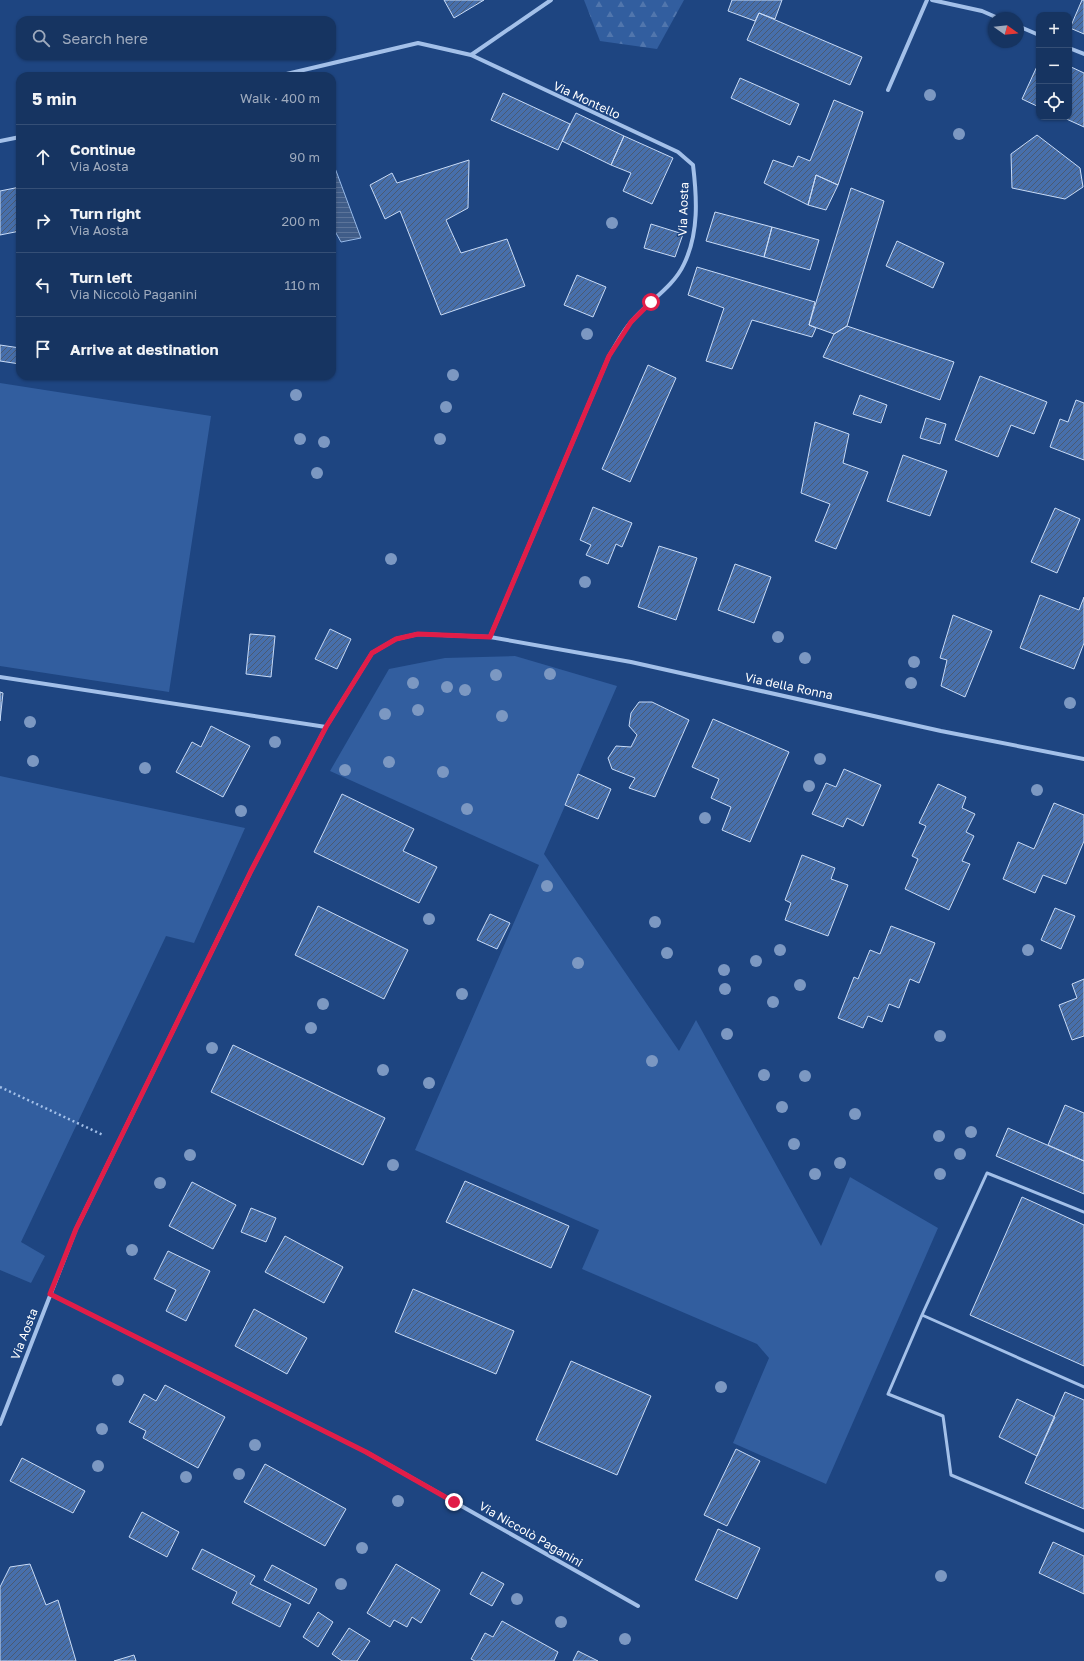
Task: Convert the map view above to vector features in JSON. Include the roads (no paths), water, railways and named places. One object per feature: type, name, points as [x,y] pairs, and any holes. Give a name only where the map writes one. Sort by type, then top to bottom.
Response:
[{"type":"street","points":[[471,56],[551,0]]},
{"type":"street","points":[[888,90],[927,0]]},
{"type":"street","points":[[932,0],[988,14]]},
{"type":"street","points":[[1024,29],[1036,34]]},
{"type":"street","name":"Via Montello","points":[[295,72],[418,43],[471,56],[678,152],[693,165]]},
{"type":"street","points":[[1072,49],[1084,54]]},
{"type":"street","points":[[0,141],[16,137]]},
{"type":"street","name":"Via Aosta","points":[[0,1424],[76,1229],[251,871],[326,727],[372,653],[396,639],[418,634],[490,637],[609,356],[631,322],[672,283],[684,265],[694,237],[696,192],[693,165]]},
{"type":"street","name":"Via della Ronna","points":[[490,637],[632,662],[941,731],[1083,758]]},
{"type":"street","points":[[0,677],[326,727]]},
{"type":"street","points":[[1083,758],[1084,752]]},
{"type":"street","name":"Via Niccolò Paganini","points":[[50,1294],[366,1452],[638,1606]]},
{"type":"lane","points":[[1084,1212],[987,1173],[888,1394],[943,1416],[951,1475],[1084,1531]]},
{"type":"lane","points":[[922,1316],[1084,1387]]}]
